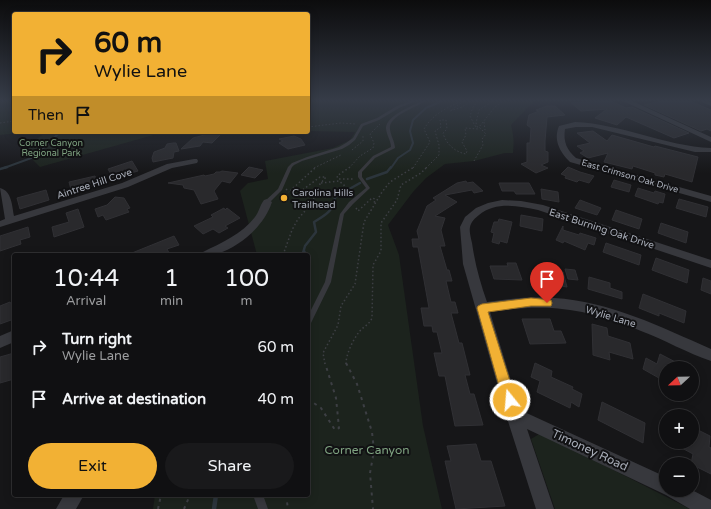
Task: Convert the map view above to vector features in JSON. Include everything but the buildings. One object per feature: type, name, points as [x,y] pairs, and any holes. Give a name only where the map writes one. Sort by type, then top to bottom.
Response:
[{"type":"street","name":"East Crimson Oak Drive","points":[[571,125],[562,128],[561,139],[564,153],[573,160],[711,199]]},
{"type":"street","name":"East Crimson Oak Drive","points":[[595,125],[688,148],[711,150]]},
{"type":"street","points":[[678,125],[711,140]]},
{"type":"street","name":"Aintree Hill Cove","points":[[0,224],[125,185],[170,166],[194,161]]},
{"type":"street","points":[[0,191],[5,196],[10,221]]},
{"type":"street","points":[[210,253],[232,241],[252,227],[260,218],[267,202]]},
{"type":"street","name":"East Burning Oak Drive","points":[[482,308],[469,264],[465,227],[470,217],[491,205],[502,203],[540,207],[711,264]]},
{"type":"street","name":"Wylie Lane","points":[[482,308],[531,302],[591,308],[644,326],[711,355]]},
{"type":"street","points":[[482,308],[514,415],[545,509]]},
{"type":"street","points":[[0,342],[12,337]]},
{"type":"street","name":"Timoney Road","points":[[514,415],[659,483]]},
{"type":"street","points":[[65,509],[74,497]]},
{"type":"street","points":[[687,497],[709,509]]},
{"type":"lane","points":[[267,202],[280,190],[290,167],[293,164],[328,153],[348,144],[355,139],[362,125]]},
{"type":"lane","points":[[310,319],[328,282],[342,214],[351,203],[368,188],[360,177],[360,172],[368,161],[393,148],[388,128],[389,125]]},
{"type":"lane","points":[[259,497],[263,509]]},
{"type":"path","points":[[310,127],[330,125]]},
{"type":"path","points":[[286,194],[291,192],[292,189],[317,165],[352,150],[362,142],[364,131],[371,125]]},
{"type":"path","points":[[363,180],[340,179],[336,177],[352,165],[361,155],[373,148],[374,140],[370,134],[380,125]]},
{"type":"path","points":[[310,401],[316,404],[336,430],[339,428],[336,398],[326,368],[323,353],[338,325],[341,306],[355,284],[364,222],[382,192],[390,182],[414,166],[421,157],[430,142],[425,132],[427,125]]},
{"type":"path","points":[[372,509],[370,473],[374,451],[372,432],[357,384],[346,365],[346,359],[359,332],[369,324],[372,318],[373,266],[381,251],[380,234],[382,220],[397,200],[401,185],[421,173],[438,155],[439,145],[435,133],[436,130],[441,127],[441,125]]},
{"type":"path","points":[[447,125],[447,129],[443,133],[445,139],[448,144],[462,154],[468,152],[462,142],[466,135],[465,128],[476,129],[481,125]]},
{"type":"path","points":[[474,125],[485,132]]},
{"type":"path","points":[[474,161],[477,157],[478,150],[483,146],[482,139],[485,132],[484,125]]},
{"type":"path","points":[[284,253],[292,230],[298,219],[312,204],[325,176],[320,177],[297,194],[291,192]]},
{"type":"path","points":[[321,183],[337,180],[344,185],[347,194]]},
{"type":"path","points":[[158,509],[161,497]]},
{"type":"path","points":[[184,509],[189,497]]},
{"type":"path","points":[[286,497],[288,509]]},
{"type":"green space","points":[[0,125],[12,125],[12,134],[0,135]]},
{"type":"green space","name":"Corner Canyon","points":[[310,125],[511,125],[514,139],[513,153],[505,153],[474,161],[445,164],[426,178],[413,192],[388,225],[399,255],[423,426],[442,509],[153,509],[155,497],[310,497],[310,253],[256,253],[240,191],[248,183],[268,179],[265,161],[333,148],[350,140],[355,132],[310,131]]},
{"type":"green space","name":"Corner Canyon Regional Park","points":[[44,134],[157,134],[40,167],[22,149]]},
{"type":"green space","points":[[541,433],[659,493],[659,497],[666,497],[690,509],[555,509],[531,439]]},
{"type":"waterway","points":[[391,168],[398,158],[410,150],[413,143],[410,131],[412,125]]},
{"type":"waterway","points":[[6,167],[34,157],[58,134]]},
{"type":"waterway","points":[[0,169],[6,167]]},
{"type":"waterway","points":[[367,179],[387,172],[391,167]]},
{"type":"waterway","points":[[303,253],[305,246],[316,232],[314,222],[331,209],[335,202],[335,197],[360,183]]},
{"type":"waterway","points":[[214,509],[216,497]]},
{"type":"place","name":"Carolina Hills Trailhead","points":[[284,198]]},
{"type":"route","points":[[510,400],[482,308],[531,302],[547,303]]}]
